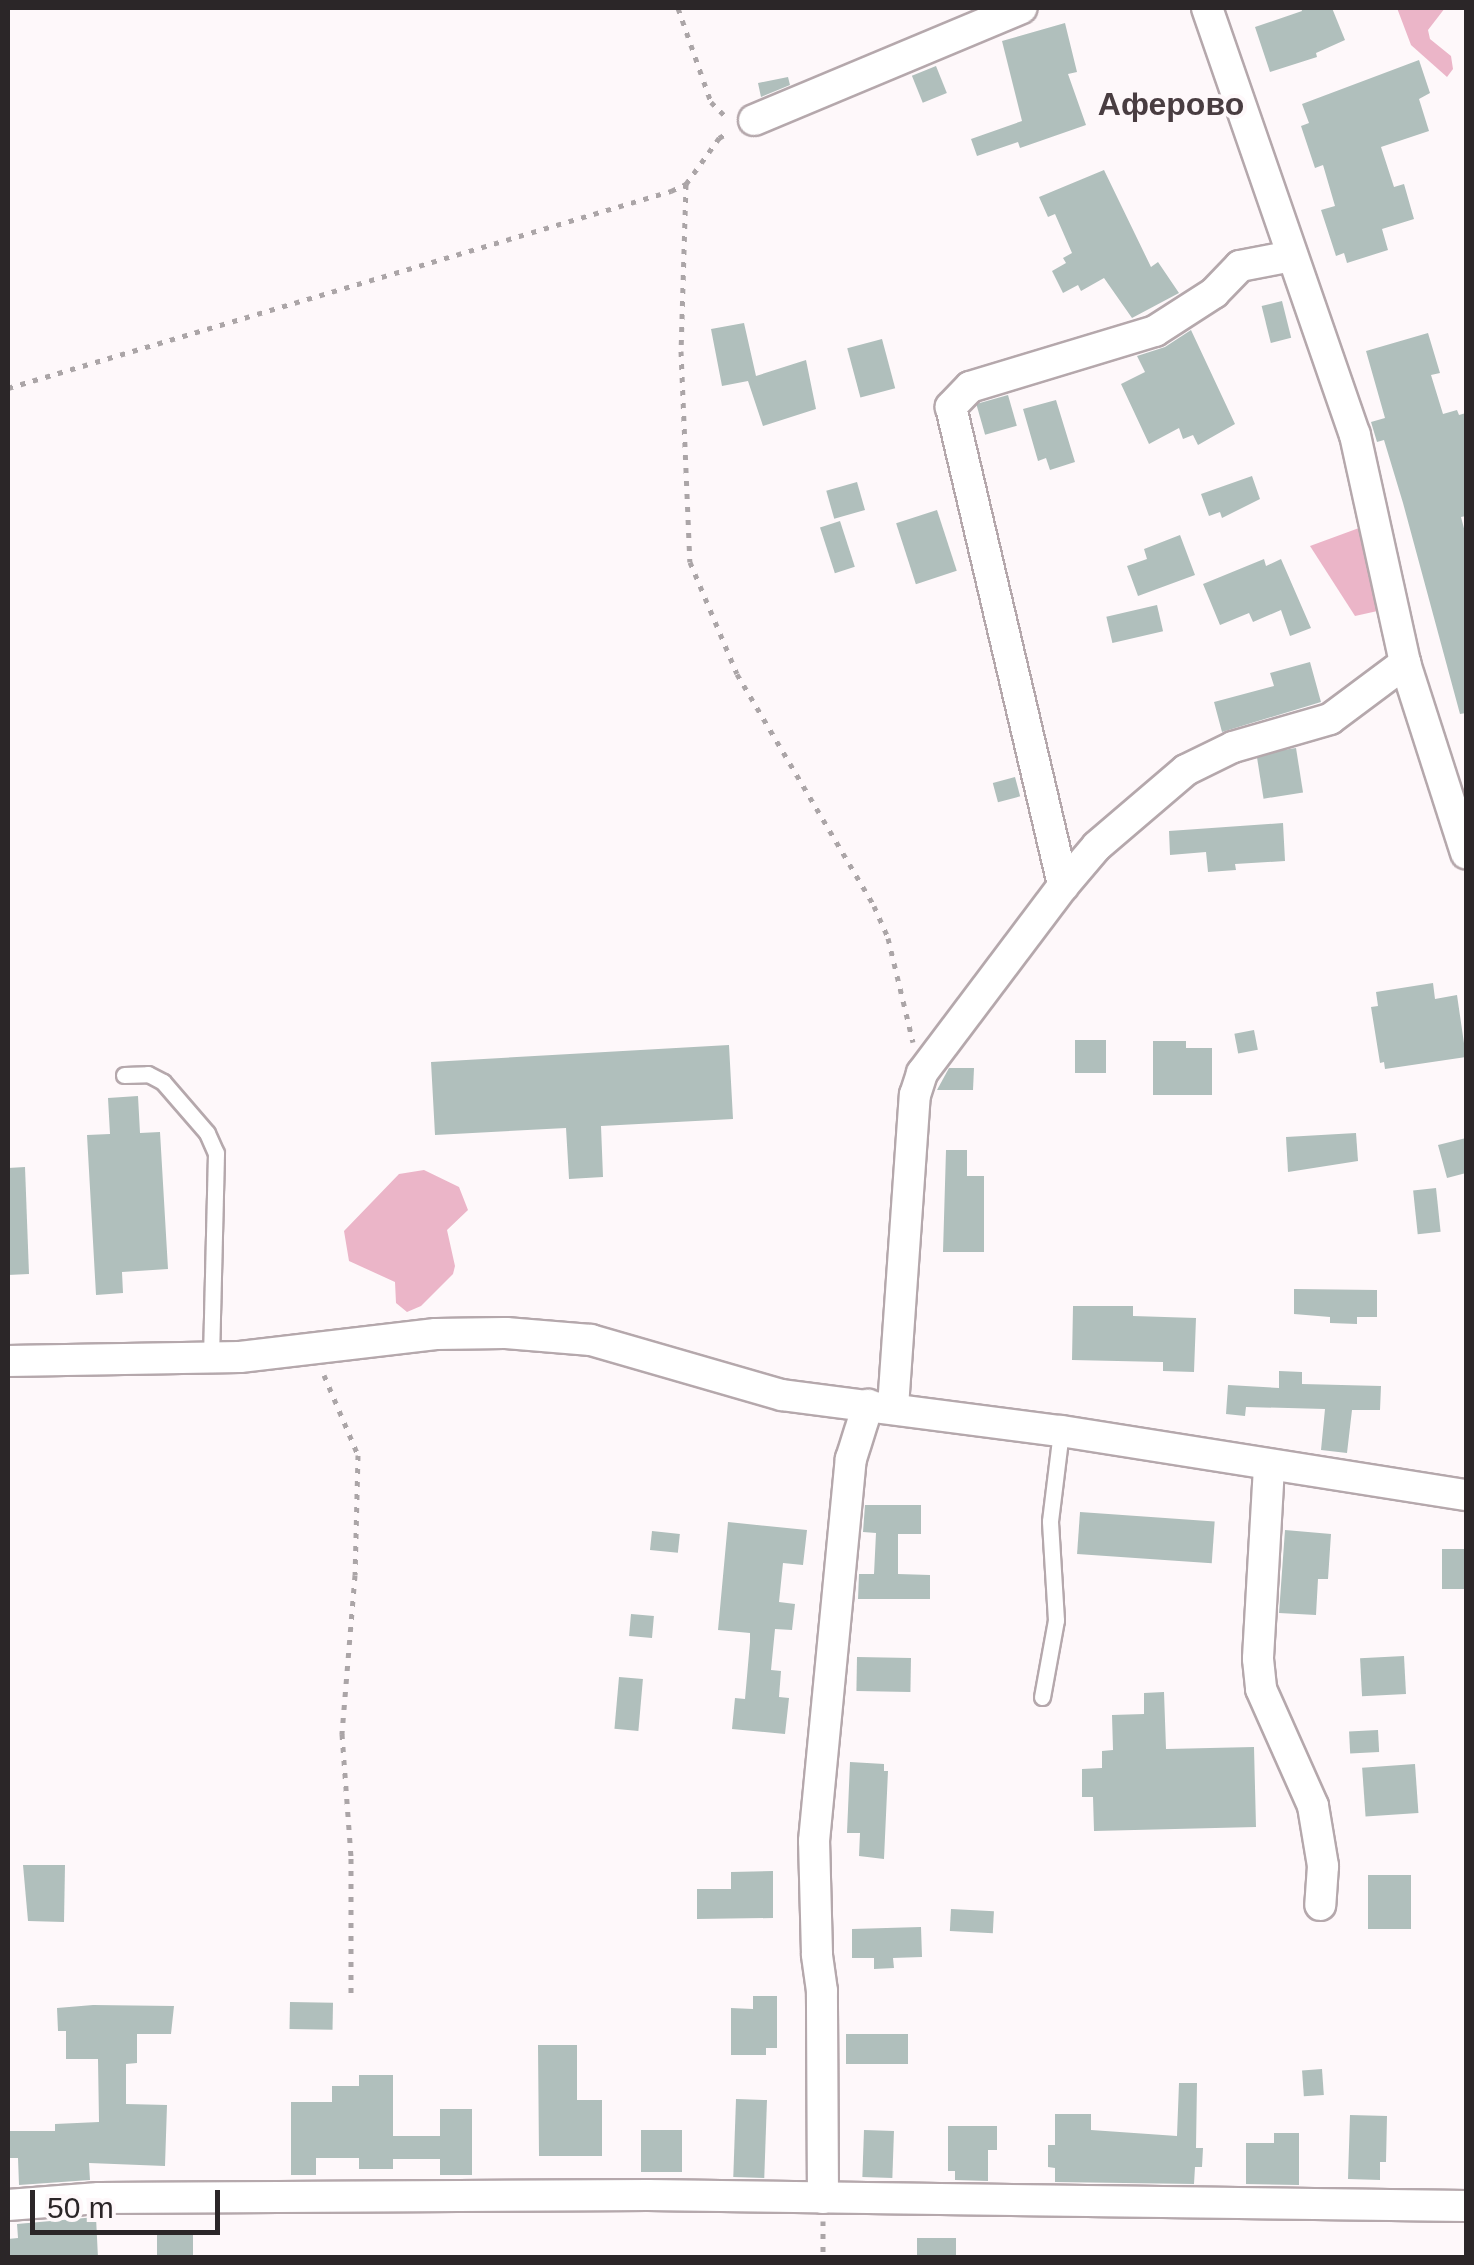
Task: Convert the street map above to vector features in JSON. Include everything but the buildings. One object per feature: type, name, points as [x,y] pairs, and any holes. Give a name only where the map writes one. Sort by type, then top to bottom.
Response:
[{"type":"street","points":[[751,122],[1022,8]]},
{"type":"street","points":[[1207,8],[1355,436],[1405,663],[1466,853]]},
{"type":"street","points":[[1063,886],[951,407],[970,387],[1134,340],[1180,318],[1240,266],[1292,256]]},
{"type":"street","points":[[823,2198],[822,1992],[816,1954],[814,1842],[851,1458],[881,1406],[915,1095],[922,1073],[1096,846],[1186,770],[1233,747],[1330,719],[1405,663]]},
{"type":"street","points":[[8,1361],[211,1358],[332,1350],[436,1334],[506,1333],[591,1340],[745,1387],[1061,1431],[1466,1496]]},
{"type":"street","points":[[1269,1466],[1258,1659],[1262,1688],[1313,1806],[1324,1866],[1320,1904]]},
{"type":"street","points":[[8,2205],[99,2198],[284,2196],[1466,2206]]},
{"type":"lane","points":[[124,1075],[148,1074],[163,1082],[206,1132],[216,1153],[211,1358]]},
{"type":"lane","points":[[1042,1696],[1056,1620],[1050,1521],[1061,1431]]},
{"type":"path","points":[[678,8],[711,102],[726,116],[751,122]]},
{"type":"path","points":[[751,122],[719,138],[686,184],[681,351],[690,562],[737,674],[874,906],[888,938],[922,1073]]},
{"type":"path","points":[[8,388],[631,204],[686,184]]},
{"type":"path","points":[[332,1350],[324,1367],[325,1380],[353,1435],[358,1471],[342,1734],[351,1858],[351,1997]]},
{"type":"path","points":[[823,2198],[824,2258]]},
{"type":"shaded area","points":[[1397,8],[1445,8],[1428,30],[1430,39],[1451,56],[1453,69],[1447,77],[1411,45]]},
{"type":"shaded area","points":[[1359,528],[1382,610],[1355,616],[1310,546]]},
{"type":"shaded area","points":[[424,1170],[459,1187],[468,1210],[447,1230],[455,1266],[453,1274],[421,1306],[407,1312],[396,1303],[395,1282],[349,1261],[344,1231],[399,1174]]},
{"type":"district","name":"Аферово","points":[[1171,104]]}]
